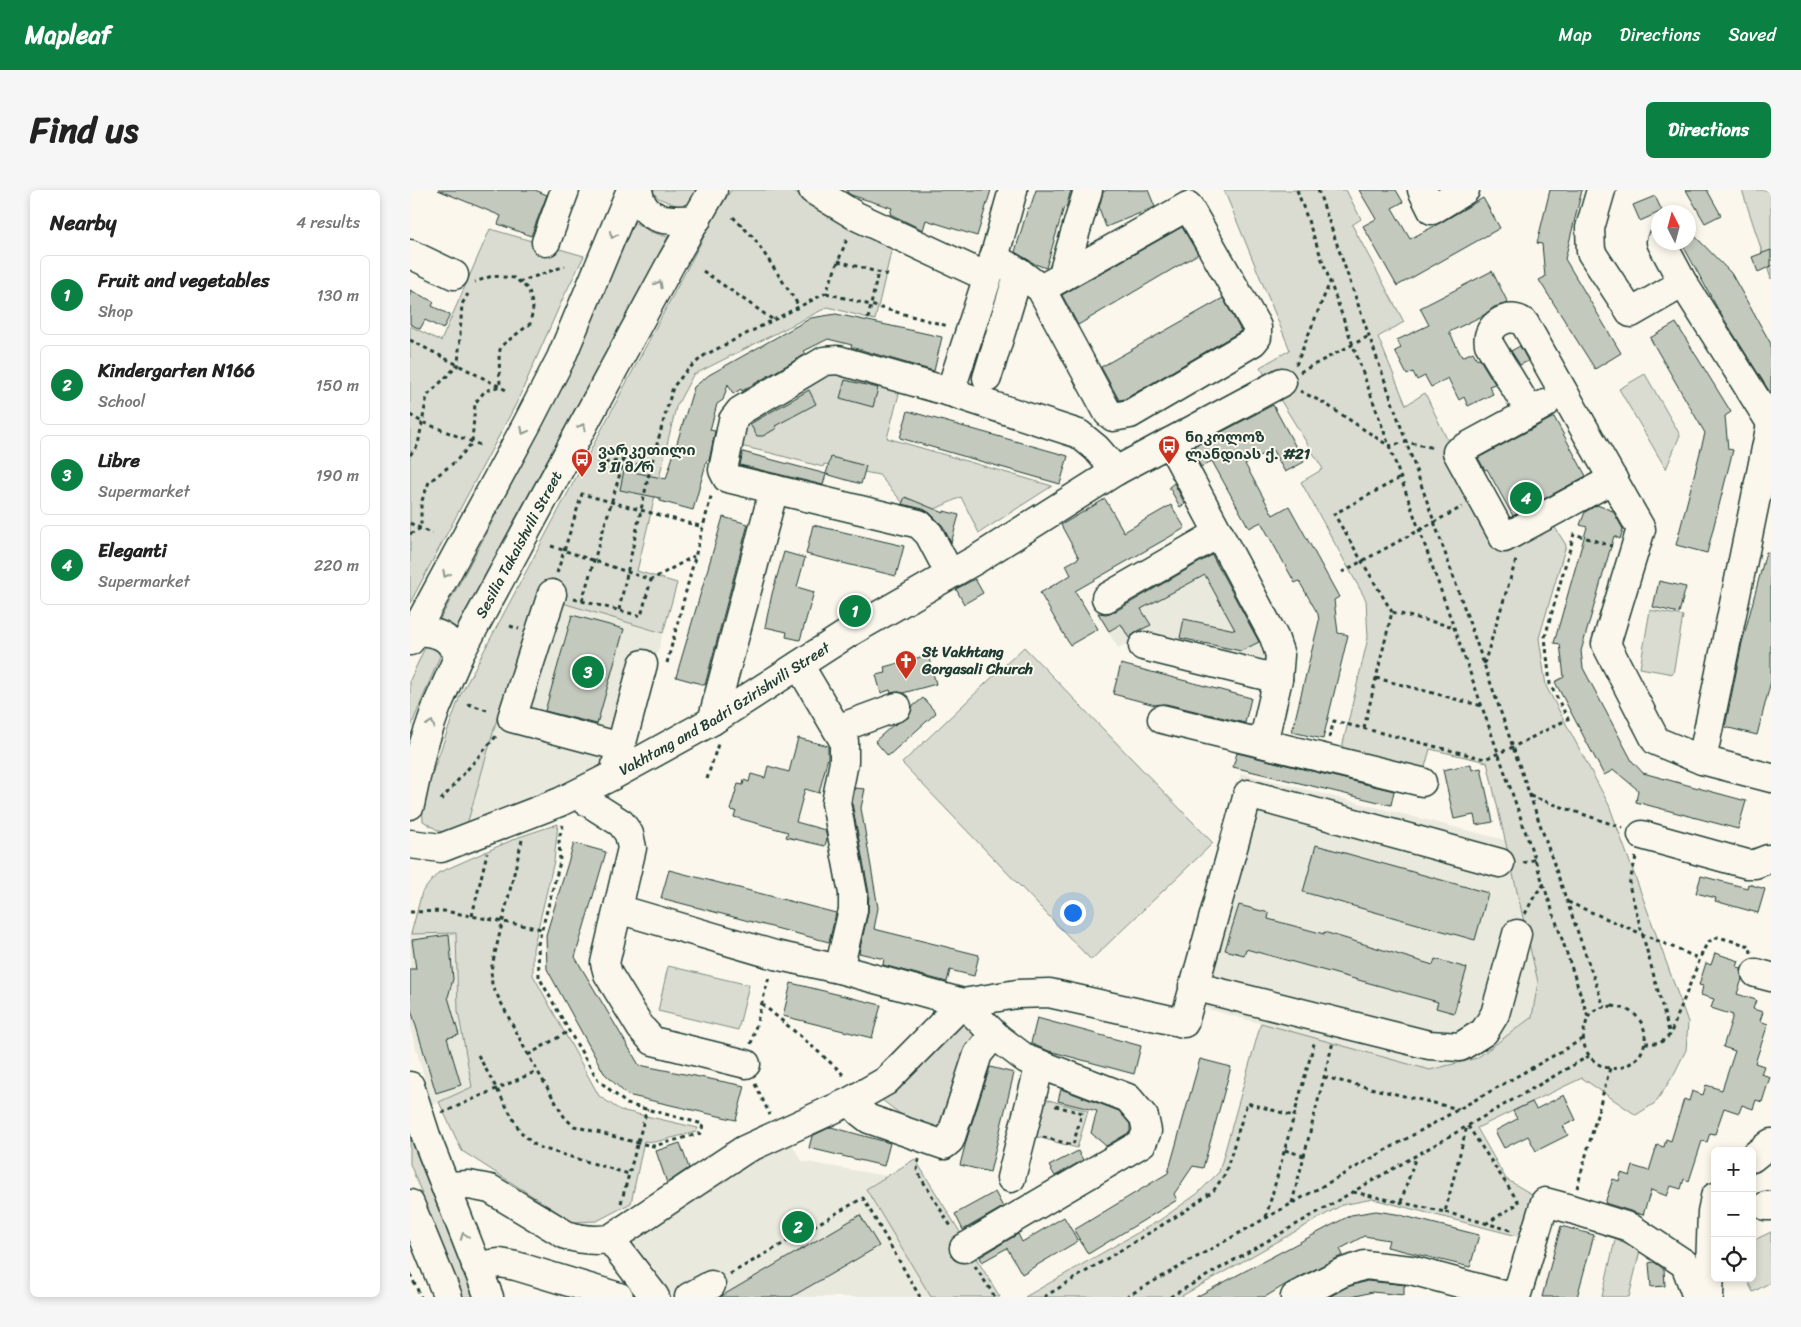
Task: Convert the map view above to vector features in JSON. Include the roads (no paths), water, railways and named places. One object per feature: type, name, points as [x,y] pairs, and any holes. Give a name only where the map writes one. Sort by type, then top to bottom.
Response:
[{"type":"main road","points":[[546,242],[566,190]]},
{"type":"main road","points":[[413,636],[561,358],[631,190]]},
{"type":"main road","points":[[638,190],[639,198],[645,209],[659,218],[669,220],[698,219]]},
{"type":"main road","name":"Sesilia Takaishvili Street","points":[[410,805],[422,749],[437,706],[459,655],[672,261],[698,219],[713,190]]},
{"type":"main road","points":[[813,190],[856,216],[990,267],[1019,272],[1052,283],[1188,206],[1257,327],[1257,337],[1253,342],[1130,414],[1121,417],[1113,417],[1108,413],[1052,283],[1088,190]]},
{"type":"main road","points":[[950,392],[1013,190]]},
{"type":"main road","points":[[1422,190],[1432,210],[1465,190]]},
{"type":"main road","points":[[1600,190],[1590,228],[1591,252],[1631,313],[1683,283]]},
{"type":"main road","points":[[1665,250],[1683,283],[1771,424],[1702,760]]},
{"type":"main road","points":[[410,254],[466,283]]},
{"type":"main road","points":[[987,378],[1019,272]]},
{"type":"main road","points":[[1530,412],[1489,344],[1489,333],[1492,328],[1508,318],[1521,319],[1526,324],[1641,530],[1606,644],[1656,742],[1702,760],[1771,778]]},
{"type":"main road","points":[[950,574],[930,534],[919,524],[727,478],[723,470],[736,416],[824,361],[838,360],[950,392],[1079,434],[1096,448],[1116,471]]},
{"type":"main road","name":"Vakhtang and Badri Gzirishvili Street","points":[[410,844],[441,848],[569,798],[612,776],[712,721],[850,632],[977,559],[1116,471],[1283,381]]},
{"type":"main road","points":[[1564,394],[1457,452],[1504,538],[1612,479]]},
{"type":"main road","points":[[1170,442],[1274,637],[1280,656],[1278,679],[1263,743]]},
{"type":"main road","points":[[712,721],[774,489]]},
{"type":"main road","points":[[1106,598],[1219,533]]},
{"type":"main road","points":[[552,594],[512,718],[620,747]]},
{"type":"main road","points":[[413,636],[432,632],[442,635],[452,643],[459,655]]},
{"type":"main road","points":[[1143,646],[1278,679]]},
{"type":"main road","points":[[612,776],[644,664]]},
{"type":"main road","points":[[799,665],[844,741],[845,751],[836,803],[853,893],[853,910],[839,969]]},
{"type":"main road","points":[[837,729],[897,707]]},
{"type":"main road","points":[[1162,719],[1422,782]]},
{"type":"main road","points":[[618,909],[775,955],[839,969],[963,1003],[1017,994],[1049,993],[1184,1023],[1248,794],[1500,863]]},
{"type":"main road","points":[[569,798],[621,823],[629,834],[632,848],[605,963],[608,974],[641,1028],[653,1041],[746,1064]]},
{"type":"main road","points":[[1642,835],[1747,864],[1754,864],[1770,855]]},
{"type":"main road","points":[[1194,986],[1430,1045],[1460,1047],[1484,1032],[1496,1014],[1517,934]]},
{"type":"main road","points":[[963,1003],[997,1037],[1026,1059],[1128,1098],[1144,1117],[1147,1131],[1142,1143],[964,1248]]},
{"type":"main road","points":[[445,1186],[469,1185],[490,1188],[566,1235],[596,1241],[618,1233],[744,1150],[855,1099],[886,1081],[963,1003]]},
{"type":"main road","points":[[855,1099],[860,1112],[870,1119],[944,1145],[950,1140],[978,1054],[987,1043],[997,1037]]},
{"type":"main road","points":[[1011,1178],[1040,1064]]},
{"type":"main road","points":[[410,1086],[420,1121],[489,1297]]},
{"type":"main road","points":[[1756,1155],[1771,1143]]},
{"type":"main road","points":[[1516,1297],[1545,1202],[1571,1208],[1629,1227],[1685,1264],[1697,1297]]},
{"type":"main road","points":[[410,1204],[448,1297]]},
{"type":"main road","points":[[618,1233],[655,1297]]},
{"type":"main road","points":[[1709,1297],[1711,1237]]},
{"type":"main road","points":[[476,1266],[500,1263],[516,1266],[618,1297]]},
{"type":"main road","points":[[1295,1297],[1341,1273],[1365,1265],[1411,1270],[1511,1297]]},
{"type":"place","name":"ნიკოლოზ ლანდიას ქ. #21","points":[[1169,465]]},
{"type":"place","name":"ვარკეთილი 3 II მ/რ","points":[[582,478]]},
{"type":"place","name":"Eleganti","points":[[1526,498]]},
{"type":"place","name":"Fruit and vegetables","points":[[855,611]]},
{"type":"place","name":"Libre","points":[[588,672]]},
{"type":"place","name":"St Vakhtang Gorgasali Church","points":[[906,680]]},
{"type":"place","name":"Kindergarten N166","points":[[798,1227]]}]
